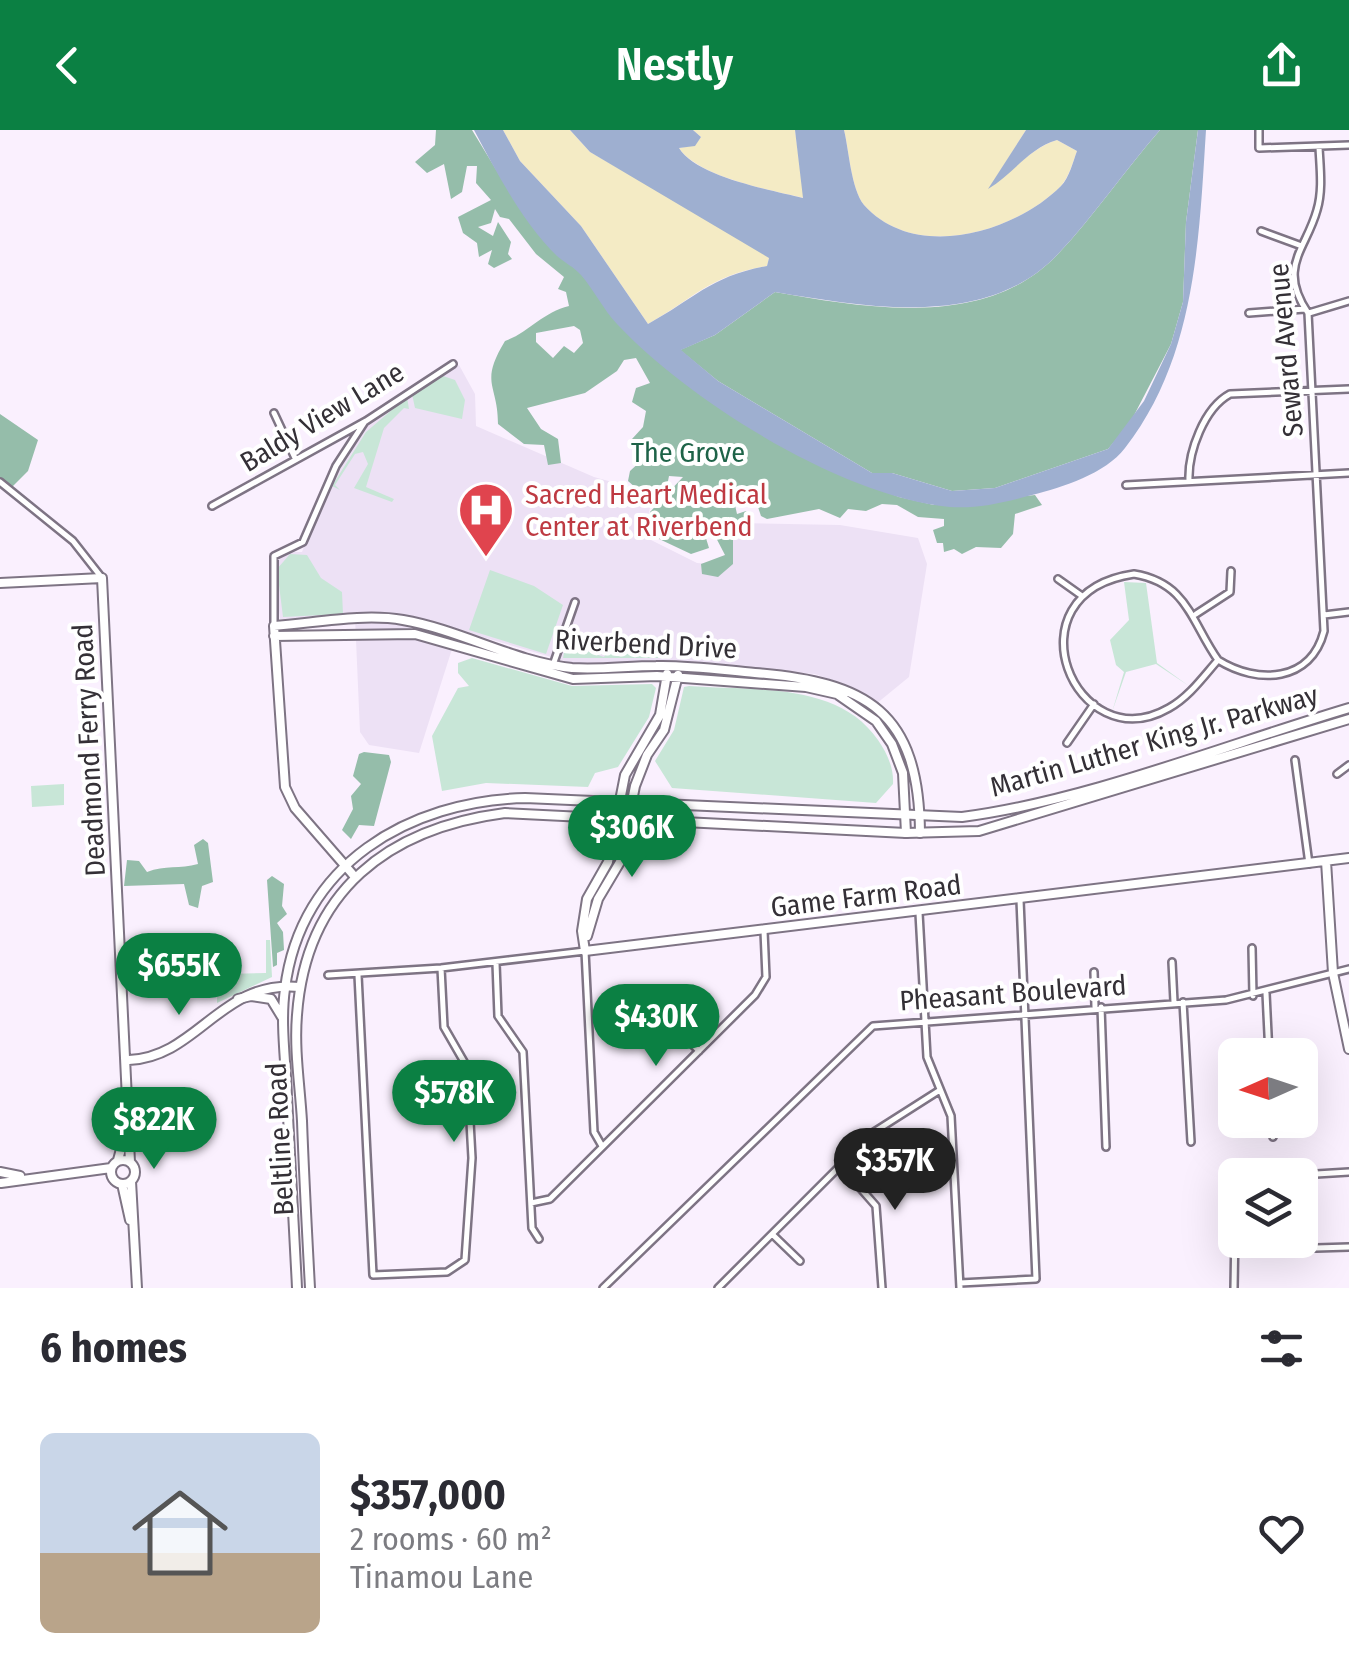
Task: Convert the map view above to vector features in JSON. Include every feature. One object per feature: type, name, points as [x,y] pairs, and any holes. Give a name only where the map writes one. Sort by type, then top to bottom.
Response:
[{"type":"street","points":[[1259,130],[1259,148],[1349,146]]},
{"type":"street","name":"Seward Avenue","points":[[1319,147],[1318,206],[1299,245],[1296,281],[1306,311],[1324,614]]},
{"type":"street","points":[[1261,231],[1299,245]]},
{"type":"street","points":[[1248,313],[1306,311],[1349,301]]},
{"type":"street","name":"Baldy View Lane","points":[[212,506],[366,421],[453,364]]},
{"type":"street","points":[[1189,480],[1188,461],[1216,402],[1230,394],[1349,389]]},
{"type":"street","points":[[274,413],[295,458]]},
{"type":"street","points":[[356,878],[295,808],[286,786],[274,636],[274,556],[303,542],[336,466],[366,421]]},
{"type":"street","points":[[1126,485],[1349,472]]},
{"type":"street","points":[[0,482],[73,542],[102,578]]},
{"type":"street","points":[[1196,614],[1230,592],[1231,571]]},
{"type":"street","points":[[1218,660],[1188,693],[1150,716],[1128,718],[1094,704],[1069,678],[1062,656],[1070,614],[1082,596],[1113,578],[1150,577],[1183,597],[1196,614],[1218,660],[1253,676],[1296,670],[1319,649],[1324,614],[1349,612]]},
{"type":"street","points":[[0,582],[102,578]]},
{"type":"street","name":"Deadmond Ferry Road","points":[[102,578],[130,1113]]},
{"type":"street","points":[[1058,579],[1082,596]]},
{"type":"street","points":[[552,669],[575,602]]},
{"type":"street","name":"Riverbend Drive","points":[[274,621],[400,619],[573,679],[667,677],[806,687],[837,694],[876,721],[892,744],[903,773],[906,833]]},
{"type":"street","name":"Riverbend Drive","points":[[274,636],[415,634],[552,669],[679,666],[807,677],[844,687],[872,704],[893,726],[909,754],[920,833]]},
{"type":"street","points":[[602,1146],[594,1132],[583,916],[608,862],[632,758],[660,715],[668,666]]},
{"type":"street","points":[[585,951],[592,914],[620,862],[647,755],[671,713],[679,666]]},
{"type":"street","points":[[1066,743],[1094,704]]},
{"type":"street","name":"Martin Luther King Jr. Parkway","points":[[285,986],[302,929],[345,866],[400,826],[462,802],[525,798],[906,818],[1003,812],[1349,708]]},
{"type":"street","name":"Martin Luther King Jr. Parkway","points":[[300,987],[315,935],[356,878],[398,844],[466,818],[505,813],[906,833],[980,831],[1349,719]]},
{"type":"street","points":[[1295,760],[1308,864]]},
{"type":"street","points":[[1338,774],[1349,764]]},
{"type":"street","name":"Game Farm Road","points":[[328,975],[358,976],[496,962],[1349,858]]},
{"type":"street","points":[[1326,861],[1333,973],[1349,1049]]},
{"type":"street","points":[[919,913],[927,1057],[950,1116],[960,1285],[1036,1279],[1020,900]]},
{"type":"street","points":[[530,1203],[550,1199],[763,986],[764,931]]},
{"type":"street","points":[[1252,948],[1254,996]]},
{"type":"street","points":[[496,962],[498,1016],[523,1052],[532,1228],[539,1240]]},
{"type":"street","points":[[1172,962],[1174,1002]]},
{"type":"street","points":[[358,976],[373,1275],[447,1272],[464,1260],[472,1158],[468,1067],[444,1026],[441,968]]},
{"type":"street","name":"Pheasant Boulevard","points":[[603,1288],[860,1034],[883,1022],[1254,996],[1349,970]]},
{"type":"street","points":[[1094,972],[1106,1148]]},
{"type":"street","name":"Beltline Road","points":[[285,986],[297,1288]]},
{"type":"street","points":[[129,1060],[163,1052],[250,991],[300,987]]},
{"type":"street","name":"Beltline Road","points":[[300,987],[297,1040],[310,1288]]},
{"type":"street","points":[[1266,993],[1268,1038]]},
{"type":"street","points":[[238,999],[270,999],[284,1022]]},
{"type":"street","points":[[1183,1002],[1191,1142]]},
{"type":"street","points":[[659,1011],[699,1051]]},
{"type":"street","points":[[718,1288],[874,1132],[940,1090]]},
{"type":"street","points":[[126,1183],[135,1171],[130,1162],[130,1113]]},
{"type":"street","points":[[113,1168],[130,1113]]},
{"type":"street","points":[[24,1176],[0,1184],[0,1172],[24,1176],[83,1173],[130,1162]]},
{"type":"street","points":[[840,1166],[876,1206],[882,1288]]},
{"type":"street","points":[[113,1168],[126,1183],[134,1229],[137,1288]]},
{"type":"street","points":[[1318,1175],[1349,1172]]},
{"type":"street","points":[[772,1234],[800,1261]]},
{"type":"street","points":[[1318,1248],[1349,1247]]},
{"type":"street","points":[[1234,1288],[1235,1258]]},
{"type":"shaded area","name":"Sacred Heart Medical Center at Riverbend","points":[[459,365],[475,394],[476,426],[594,477],[641,490],[651,504],[643,536],[697,563],[727,565],[734,523],[840,525],[918,538],[927,564],[909,677],[876,704],[847,685],[815,674],[659,662],[575,664],[458,630],[419,753],[369,745],[360,732],[355,617],[280,619],[274,566],[286,552],[302,552],[330,482],[368,426],[402,398]]},
{"type":"green space","name":"The Grove","points":[[436,130],[472,130],[520,209],[576,264],[645,350],[767,438],[822,466],[899,497],[934,505],[1035,495],[1042,505],[1015,514],[1013,534],[1001,548],[976,547],[962,554],[954,549],[944,552],[943,543],[937,543],[933,530],[944,526],[944,519],[918,517],[897,505],[882,504],[866,511],[848,509],[840,518],[819,509],[767,519],[761,516],[755,498],[746,504],[751,493],[744,488],[733,496],[737,514],[746,511],[751,518],[733,540],[733,564],[718,577],[702,574],[701,564],[725,555],[712,530],[705,535],[709,548],[691,554],[657,538],[673,536],[672,529],[658,533],[649,523],[650,512],[683,477],[669,476],[666,491],[636,488],[628,481],[630,471],[642,460],[632,439],[643,427],[646,411],[632,402],[636,388],[650,383],[636,358],[624,360],[617,371],[585,393],[527,408],[541,429],[558,439],[561,463],[548,465],[544,445],[524,444],[498,424],[491,375],[497,355],[505,341],[569,306],[566,292],[558,289],[564,277],[536,254],[509,219],[500,217],[495,209],[491,223],[478,227],[493,236],[498,222],[511,242],[508,254],[512,259],[494,268],[488,264],[492,250],[479,257],[477,243],[463,233],[458,217],[491,200],[476,183],[477,166],[467,166],[462,192],[451,199],[444,164],[427,173],[415,162],[435,145]],"holes":[[[574,326],[580,330],[583,343],[574,353],[564,346],[553,358],[536,342],[536,333]]]},
{"type":"green space","points":[[1160,130],[1198,130],[1186,222],[1183,302],[1171,344],[1130,423],[1108,449],[995,488],[952,491],[892,473],[872,473],[718,381],[680,350],[715,335],[775,292],[847,304],[924,308],[961,304],[996,294],[1029,278],[1058,254]]},
{"type":"green space","points":[[443,376],[455,380],[465,400],[462,419],[415,408],[412,394]]},
{"type":"green space","points":[[407,397],[409,409],[404,408],[384,428],[366,487],[394,499],[392,502],[354,488],[368,464],[363,452],[355,454],[335,485],[340,490],[332,486],[366,432]]},
{"type":"green space","points":[[0,414],[38,440],[28,471],[11,488],[0,480]]},
{"type":"green space","points":[[290,554],[307,555],[321,578],[342,592],[343,614],[283,617],[277,569]]},
{"type":"green space","points":[[490,570],[534,586],[563,605],[546,654],[469,630]]},
{"type":"green space","points":[[1124,582],[1146,583],[1157,663],[1189,686],[1156,664],[1126,672],[1112,712],[1124,672],[1116,665],[1110,640],[1129,620]]},
{"type":"green space","points":[[567,636],[574,639],[573,646],[604,657],[606,653],[658,658],[563,658]]},
{"type":"green space","points":[[472,658],[572,686],[652,684],[656,688],[649,717],[618,767],[595,773],[588,787],[486,783],[442,791],[432,736],[458,688],[469,686],[458,673],[458,663]]},
{"type":"green space","points":[[684,687],[792,693],[840,707],[861,721],[878,740],[889,761],[893,784],[876,803],[672,788],[655,761],[674,730]]},
{"type":"green space","points":[[359,754],[389,755],[391,762],[374,826],[359,825],[351,839],[342,830],[353,809],[351,796],[361,784],[353,776]]},
{"type":"green space","points":[[64,784],[64,805],[32,807],[31,786]]},
{"type":"green space","points":[[203,839],[208,843],[213,882],[202,886],[198,908],[189,905],[184,884],[124,886],[127,860],[139,861],[147,872],[198,864],[194,845]]},
{"type":"green space","points":[[272,876],[284,884],[282,906],[287,914],[277,923],[283,932],[284,950],[277,953],[277,965],[273,967],[267,880]]},
{"type":"green space","points":[[224,937],[225,974],[266,973],[266,940],[270,940],[272,977],[217,1003],[218,947]]},
{"type":"sand","points":[[503,130],[570,130],[590,152],[763,250],[769,258],[767,266],[731,275],[648,324],[581,226],[520,161]]},
{"type":"sand","points":[[693,130],[795,130],[804,198],[736,181],[702,167],[679,148],[695,145],[701,137]]},
{"type":"sand","points":[[844,130],[1026,130],[990,187],[1030,154],[1057,140],[1077,151],[1061,186],[1018,217],[991,228],[936,236],[910,233],[885,222],[864,205],[853,180]]},
{"type":"water","points":[[474,130],[503,130],[520,161],[581,226],[648,324],[717,282],[767,266],[769,258],[590,152],[570,130],[693,130],[701,137],[695,146],[679,148],[701,167],[736,181],[803,198],[795,130],[844,130],[853,180],[864,205],[885,222],[910,233],[936,236],[991,228],[1018,217],[1061,186],[1077,151],[1057,140],[1038,149],[988,189],[1026,130],[1160,130],[1058,254],[1029,278],[997,294],[961,303],[886,307],[775,292],[715,335],[681,350],[718,381],[872,473],[892,473],[952,491],[995,488],[1108,449],[1144,401],[1171,344],[1183,302],[1186,222],[1198,130],[1206,130],[1196,255],[1180,336],[1149,413],[1117,457],[1095,472],[1044,492],[981,506],[950,507],[908,499],[863,485],[771,441],[726,414],[648,354],[612,318],[581,275],[557,256],[533,228]]},
{"type":"place","name":"Sacred Heart Medical Center at Riverbend","points":[[486,559]]}]
